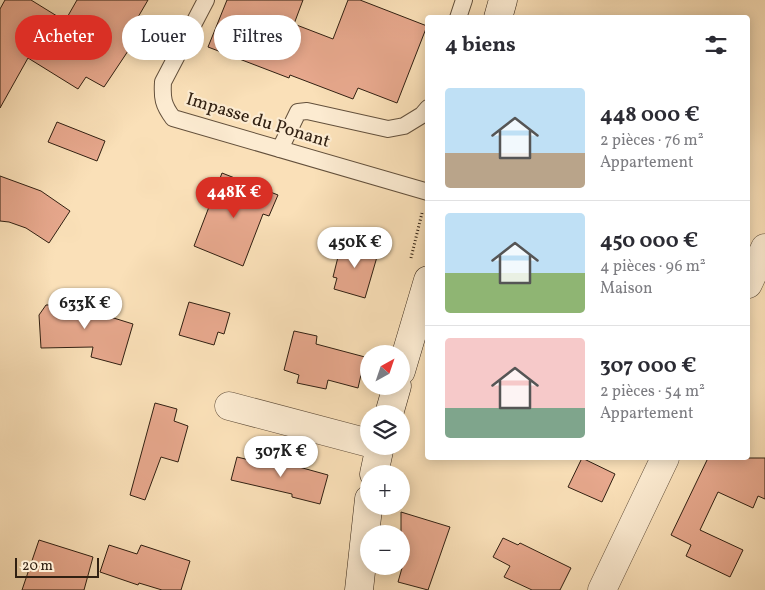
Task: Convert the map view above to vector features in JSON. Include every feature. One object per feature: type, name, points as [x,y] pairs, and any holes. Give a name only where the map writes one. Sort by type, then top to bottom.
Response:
[{"type":"street","points":[[499,15],[503,0]]},
{"type":"street","points":[[409,345],[425,290]]},
{"type":"street","points":[[229,406],[360,441]]},
{"type":"street","points":[[602,590],[664,460]]},
{"type":"street","points":[[359,590],[367,515]]},
{"type":"lane","name":"Impasse du Ponant","points":[[206,0],[163,82],[162,96],[166,108],[173,118],[425,191]]},
{"type":"lane","points":[[459,15],[464,0]]},
{"type":"lane","points":[[280,149],[298,112],[307,112],[388,129],[404,126],[425,112]]},
{"type":"building","points":[[5,0],[31,0],[55,15],[15,15],[15,60],[27,60],[0,108],[0,9]]},
{"type":"building","points":[[77,0],[148,0],[139,15],[122,15],[122,60],[104,87],[86,77],[78,89],[31,60],[112,60],[112,15],[68,15]]},
{"type":"building","points":[[227,0],[303,0],[297,15],[221,15]]},
{"type":"building","points":[[348,0],[360,0],[425,25],[425,31],[397,103],[358,88],[353,99],[290,75],[289,78],[242,60],[301,60],[301,27],[333,39]]},
{"type":"building","points":[[214,32],[214,49],[208,47]]},
{"type":"building","points":[[57,122],[105,141],[97,161],[48,142]]},
{"type":"building","points":[[222,173],[278,195],[269,216],[263,214],[243,266],[194,246]]},
{"type":"building","points":[[0,176],[41,191],[70,211],[49,243],[26,228],[0,221]]},
{"type":"building","points":[[342,241],[379,250],[365,298],[334,289],[337,278],[333,277]]},
{"type":"building","points":[[88,297],[107,303],[104,315],[133,324],[121,365],[91,357],[93,347],[41,348],[39,315],[46,305],[85,304]]},
{"type":"building","points":[[189,302],[230,313],[224,334],[218,332],[214,345],[179,335]]},
{"type":"building","points":[[294,331],[317,336],[316,344],[360,356],[358,388],[328,380],[326,389],[297,383],[299,375],[284,370]]},
{"type":"building","points":[[155,403],[177,409],[174,421],[188,426],[178,462],[161,457],[145,500],[130,495]]},
{"type":"building","points":[[263,456],[328,475],[320,504],[292,497],[292,494],[231,480],[237,457],[262,463]]},
{"type":"building","points":[[765,458],[765,499],[758,496],[753,508],[718,492],[700,530],[743,550],[730,577],[686,556],[691,545],[671,535],[707,460]]},
{"type":"building","points":[[581,460],[586,460],[615,474],[602,502],[568,487]]},
{"type":"building","points":[[401,515],[410,515],[450,527],[428,590],[398,582],[400,575],[410,575],[410,525],[401,525]]},
{"type":"building","points":[[503,538],[518,545],[520,543],[571,568],[560,590],[532,590],[504,577],[510,566],[493,557]]},
{"type":"building","points":[[39,540],[93,557],[84,590],[22,590]]},
{"type":"building","points":[[109,545],[137,554],[141,545],[190,561],[181,590],[162,590],[139,583],[138,585],[100,572]]}]
